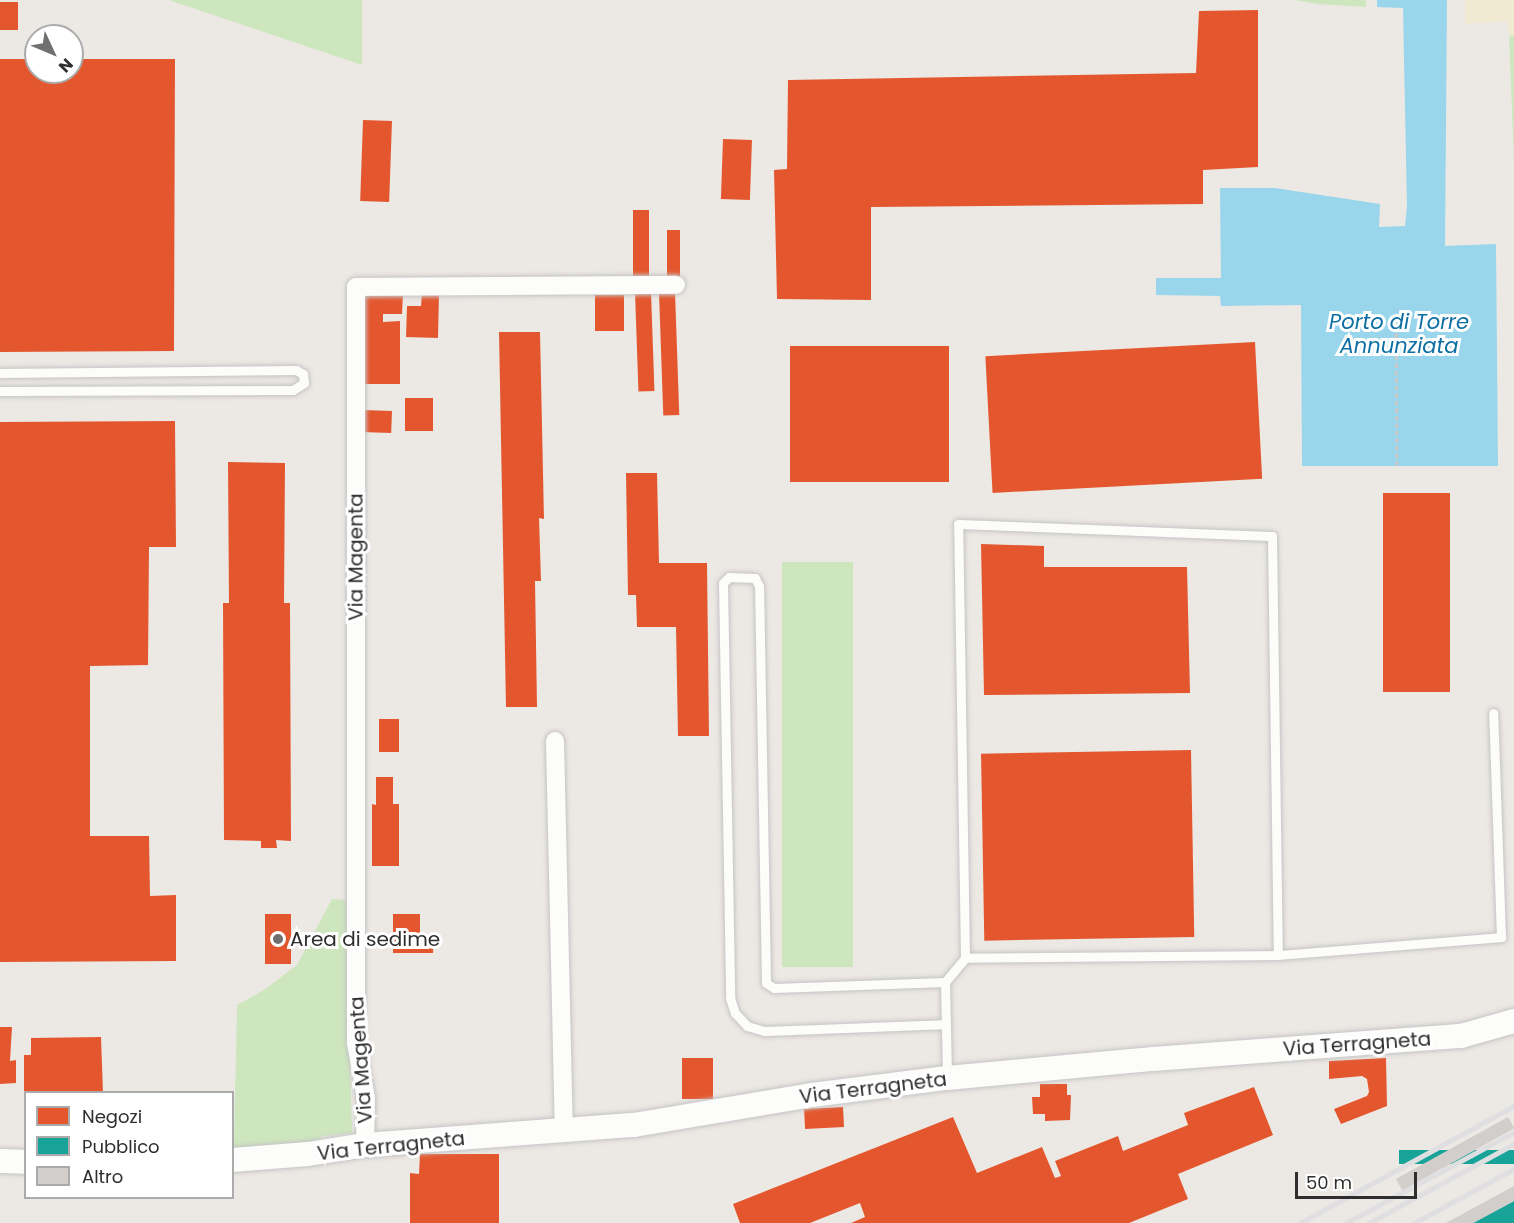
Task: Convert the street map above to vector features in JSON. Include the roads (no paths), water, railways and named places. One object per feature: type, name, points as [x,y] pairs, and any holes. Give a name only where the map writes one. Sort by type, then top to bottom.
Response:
[{"type":"street","name":"Via Magenta","points":[[365,1145],[366,1098],[356,1043],[356,287],[676,285]]},
{"type":"street","points":[[555,741],[564,1132]]},
{"type":"street","name":"Via Terragneta","points":[[234,1160],[308,1154],[365,1145],[564,1132],[678,1120],[812,1095],[947,1078],[1153,1059],[1461,1036],[1514,1021]]},
{"type":"street","points":[[0,1161],[24,1162]]},
{"type":"lane","points":[[0,373],[296,370],[303,374],[304,383],[293,390],[0,391]]},
{"type":"lane","points":[[947,1078],[945,982],[965,958],[958,524],[1272,536],[1278,956]]},
{"type":"lane","points":[[945,982],[774,988],[766,982],[759,586],[755,578],[729,577],[723,583],[730,998],[735,1013],[747,1026],[764,1031],[945,1024]]},
{"type":"lane","points":[[965,958],[1278,956],[1502,937],[1494,714]]},
{"type":"water","name":"Porto di Torre Annunziata","points":[[1377,0],[1447,0],[1445,246],[1496,244],[1498,466],[1302,466],[1301,305],[1221,306],[1220,296],[1156,295],[1156,278],[1221,278],[1220,188],[1275,188],[1380,204],[1379,227],[1405,226],[1407,207],[1403,8],[1377,7]]},
{"type":"railway","points":[[1300,1223],[1514,1106]]},
{"type":"railway","points":[[1346,1223],[1514,1132]]},
{"type":"railway","points":[[1369,1223],[1514,1144]]},
{"type":"railway","points":[[1414,1223],[1514,1169]]},
{"type":"place","name":"Area di sedime","points":[[278,939]]}]
